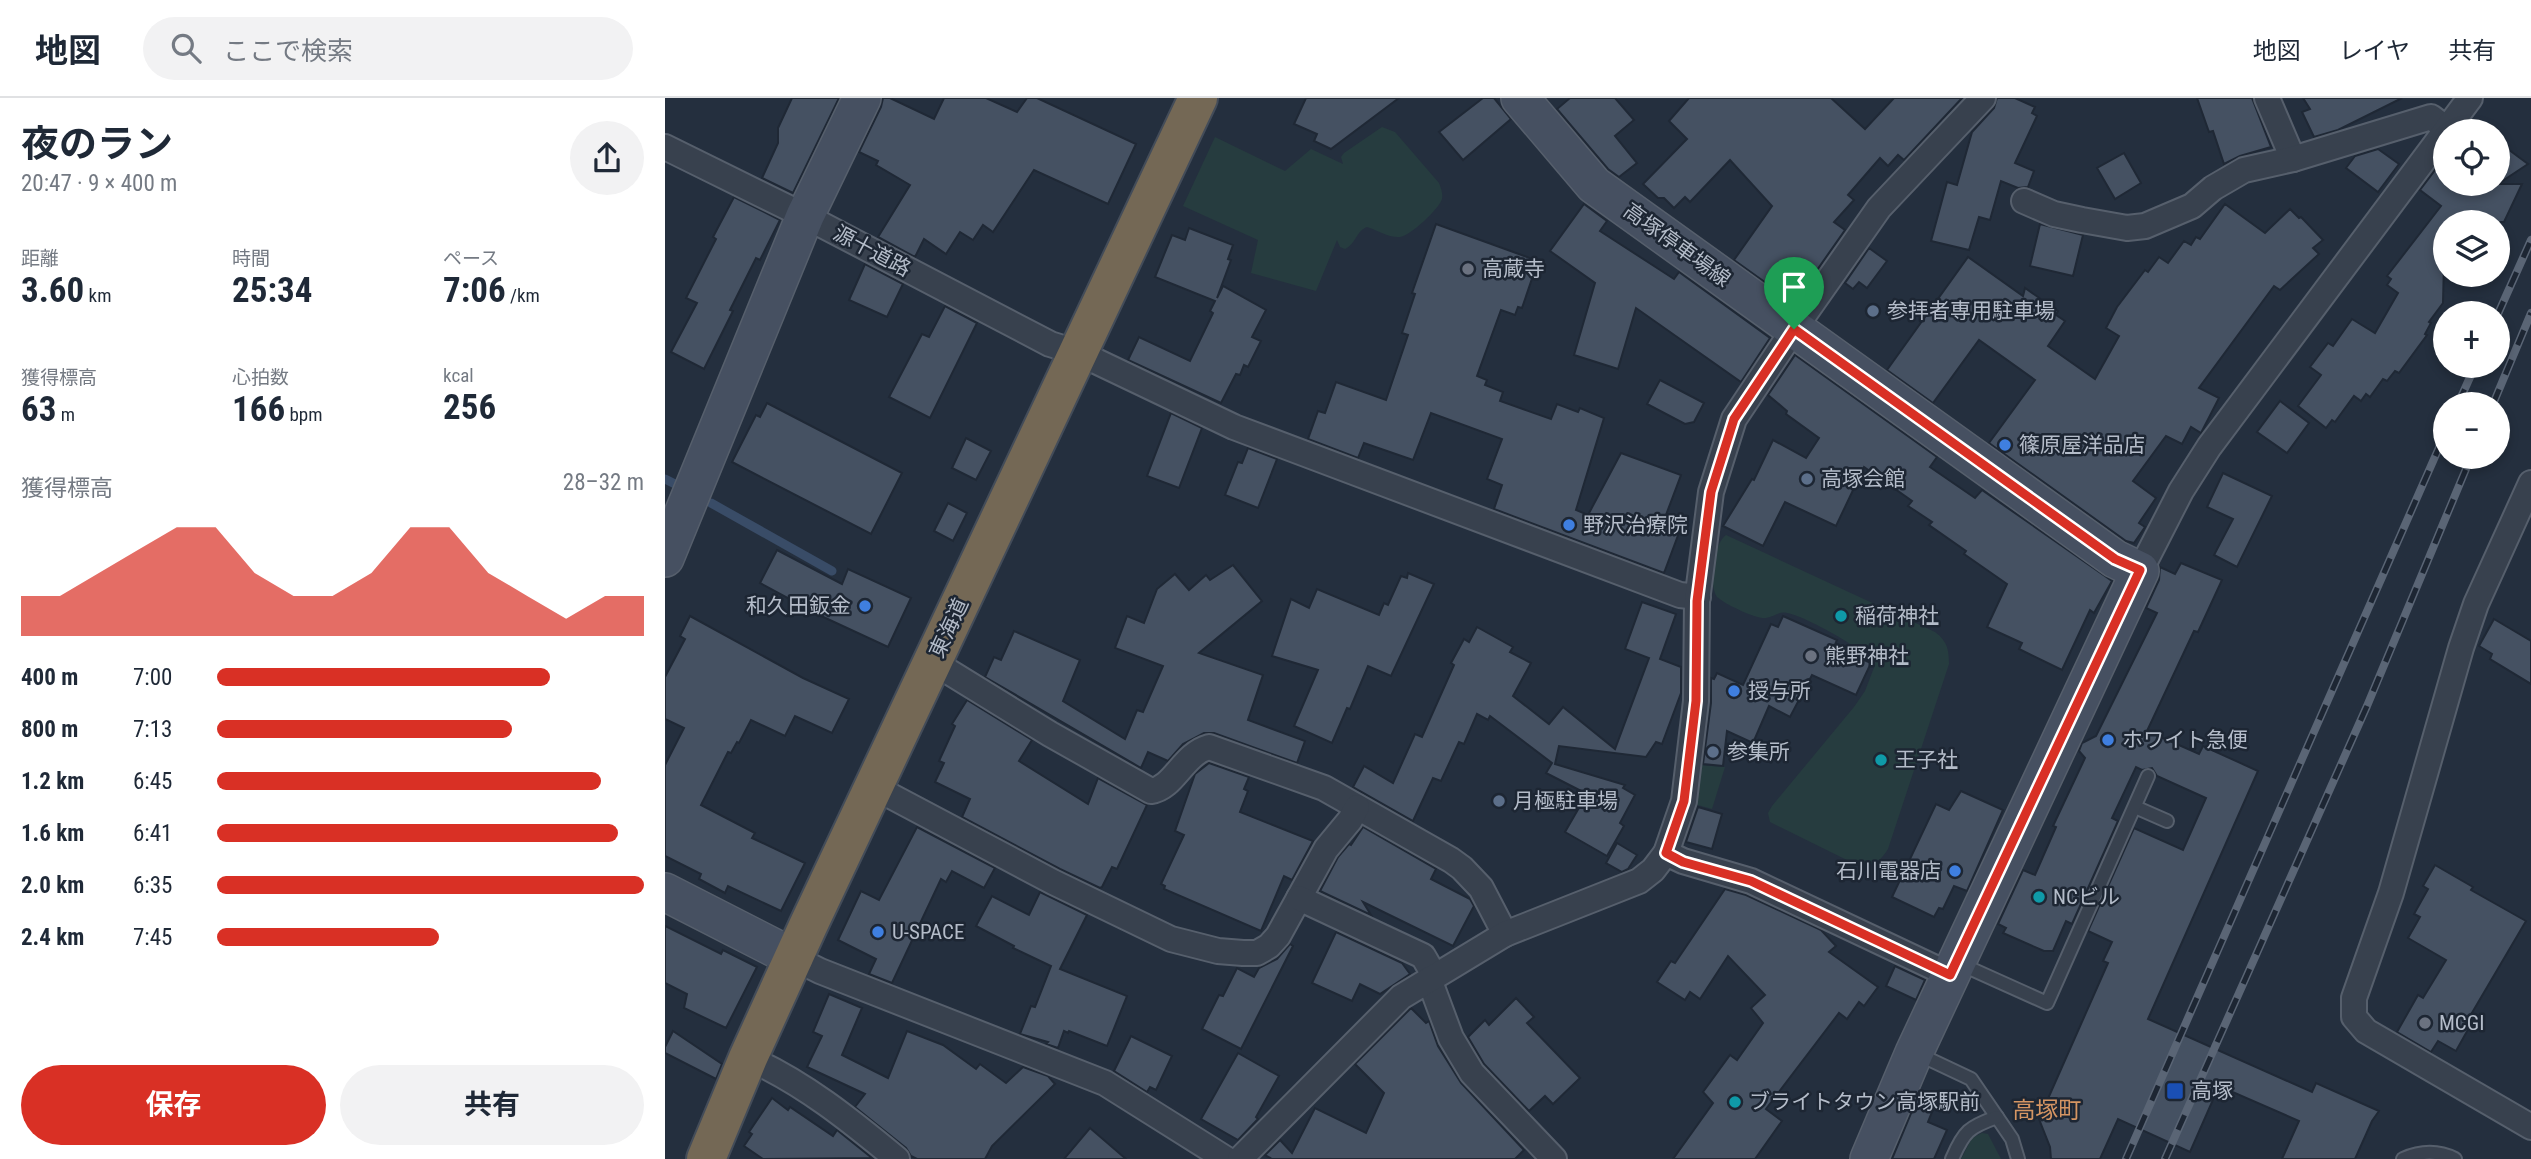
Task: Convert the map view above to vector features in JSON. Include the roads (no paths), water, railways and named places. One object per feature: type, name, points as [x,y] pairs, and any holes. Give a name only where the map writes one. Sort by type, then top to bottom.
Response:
[{"type":"highway","name":"東海道","points":[[706,1159],[794,958],[1198,98]]},
{"type":"main road","points":[[665,558],[805,216],[862,98]]},
{"type":"main road","name":"高塚停車場線","points":[[1520,98],[1594,185],[2115,559],[2140,570]]},
{"type":"main road","points":[[1869,1159],[1914,1053],[2140,570]]},
{"type":"main road","points":[[665,892],[794,958]]},
{"type":"street","points":[[1240,1159],[1392,1005],[1431,977],[1505,934],[1639,881],[1653,870],[1666,853],[1685,789],[1696,701],[1697,597],[1711,492],[1728,436],[1743,404],[1879,208],[1983,98]]},
{"type":"street","points":[[2267,98],[2293,159]]},
{"type":"street","points":[[2454,119],[2470,98]]},
{"type":"street","points":[[2024,201],[2064,216],[2136,227],[2193,206],[2213,188],[2244,170],[2293,159],[2431,117],[2434,119]]},
{"type":"street","name":"源十道路","points":[[665,147],[805,216],[1050,344],[1079,353],[1234,427],[1681,595],[1697,597]]},
{"type":"street","points":[[2140,570],[2181,491],[2209,447],[2433,148]]},
{"type":"street","points":[[2531,484],[2476,604],[2391,893],[2354,998],[2354,1017],[2366,1031],[2531,1127]]},
{"type":"street","points":[[933,662],[1049,734],[1151,791],[1165,785],[1199,750],[1209,747],[1324,788],[1462,868],[1481,888],[1505,934]]},
{"type":"street","points":[[874,787],[1053,883],[1160,934],[1219,951],[1257,953],[1269,946],[1278,936],[1326,849],[1357,807]]},
{"type":"street","points":[[1666,853],[1683,862],[1751,881],[1953,969]]},
{"type":"street","points":[[1299,898],[1423,956],[1451,1038],[1472,1073],[1554,1159]]},
{"type":"street","points":[[794,958],[820,971],[1105,1083],[1226,1159]]},
{"type":"street","points":[[748,1058],[777,1071],[847,1119],[897,1159]]},
{"type":"lane","points":[[1953,969],[2047,1003],[2148,776]]},
{"type":"lane","points":[[2135,807],[2167,821]]},
{"type":"lane","points":[[1914,1053],[1971,1079],[2012,1139],[2018,1159]]},
{"type":"lane","points":[[1951,1159],[1966,1131],[1997,1118]]},
{"type":"lane","points":[[2403,1159],[2420,1152],[2437,1152],[2455,1159]]},
{"type":"waterway","points":[[665,479],[677,485]]},
{"type":"waterway","points":[[711,503],[832,571]]},
{"type":"railway","points":[[2504,301],[2531,240]]},
{"type":"railway","points":[[2498,392],[2531,313]]},
{"type":"railway","points":[[2463,392],[2470,378]]},
{"type":"railway","points":[[2126,1159],[2433,461]]},
{"type":"railway","points":[[2165,1159],[2367,706],[2466,469]]},
{"type":"place","name":"高蔵寺","points":[[1468,269]]},
{"type":"place","name":"参拝者専用駐車場","points":[[1873,311]]},
{"type":"place","name":"篠原屋洋品店","points":[[2005,445]]},
{"type":"place","name":"高塚会館","points":[[1807,479]]},
{"type":"place","name":"野沢治療院","points":[[1569,525]]},
{"type":"place","name":"和久田鈑金","points":[[865,606]]},
{"type":"place","name":"稲荷神社","points":[[1841,616]]},
{"type":"place","name":"熊野神社","points":[[1811,656]]},
{"type":"place","name":"授与所","points":[[1734,691]]},
{"type":"place","name":"ホワイト急便","points":[[2108,740]]},
{"type":"place","name":"参集所","points":[[1713,752]]},
{"type":"place","name":"王子社","points":[[1881,760]]},
{"type":"place","name":"月極駐車場","points":[[1499,801]]},
{"type":"place","name":"石川電器店","points":[[1955,871]]},
{"type":"place","name":"NCビル","points":[[2039,897]]},
{"type":"place","name":"U-SPACE","points":[[878,932]]},
{"type":"place","name":"MCGI","points":[[2425,1023]]},
{"type":"place","name":"高塚","points":[[2175,1091]]},
{"type":"place","name":"ブライトタウン高塚駅前","points":[[1735,1102]]},
{"type":"district","name":"高塚町","points":[[2047,1110]]}]
